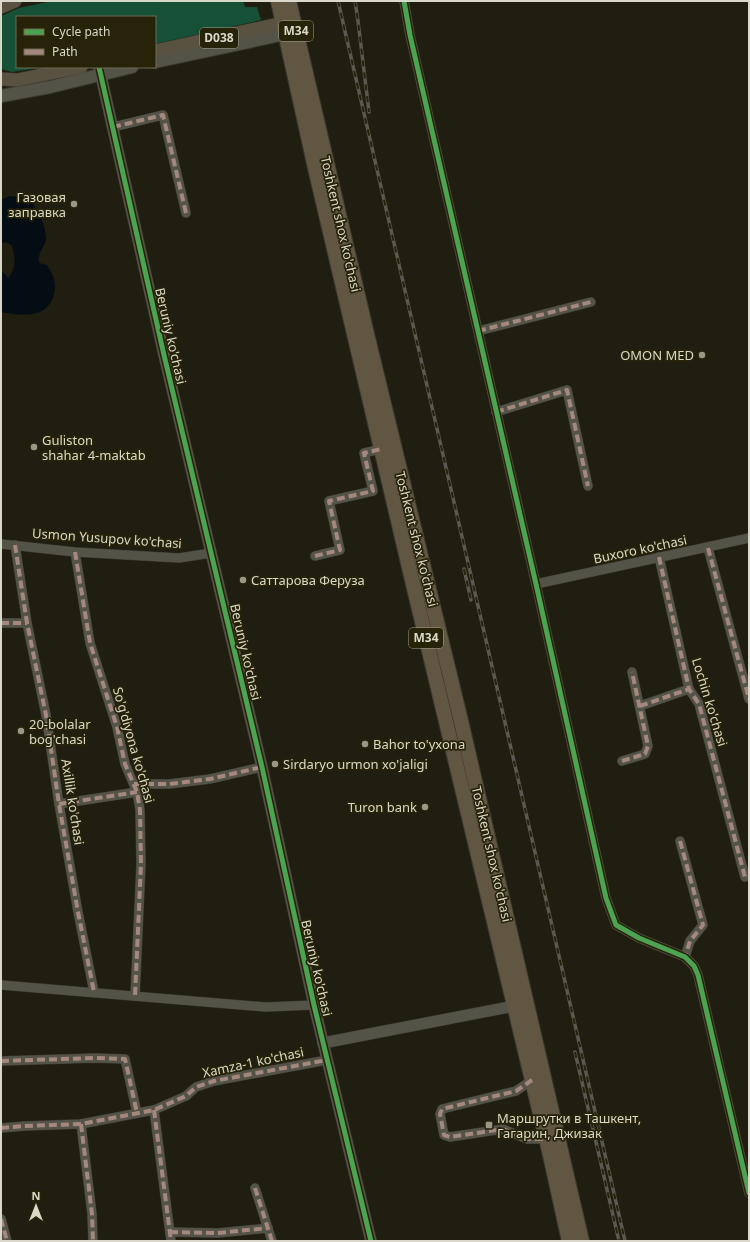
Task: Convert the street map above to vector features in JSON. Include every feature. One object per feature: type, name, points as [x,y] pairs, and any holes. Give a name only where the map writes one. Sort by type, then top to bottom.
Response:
[{"type":"highway","name":"Toshkent shox ko'chasi","points":[[278,1],[284,29],[393,445],[459,714],[582,1241]]},
{"type":"highway","name":"Toshkent shox ko'chasi","points":[[289,1],[381,449],[569,1241]]},
{"type":"main road","points":[[1,4],[15,1]]},
{"type":"main road","points":[[1,8],[15,1]]},
{"type":"main road","name":"D038","points":[[156,51],[284,29]]},
{"type":"main road","name":"D038","points":[[156,62],[284,29]]},
{"type":"main road","points":[[1,79],[17,80],[76,68]]},
{"type":"main road","points":[[1,96],[50,87],[100,70],[121,68]]},
{"type":"street","points":[[404,1],[410,35],[536,584],[606,898],[616,925],[640,938],[685,957],[694,966],[698,976],[749,1193]]},
{"type":"street","name":"Beruniy ko'chasi","points":[[100,70],[164,355],[262,767],[314,1005],[371,1241]]},
{"type":"street","points":[[113,127],[163,115],[186,213]]},
{"type":"street","points":[[478,331],[591,302]]},
{"type":"street","points":[[496,412],[567,390],[588,486]]},
{"type":"street","points":[[315,556],[340,550],[329,501],[373,491],[364,453],[381,449]]},
{"type":"street","name":"Buxoro ko'chasi","points":[[536,584],[749,538]]},
{"type":"street","name":"Usmon Yusupov ko'chasi","points":[[1,544],[75,552],[179,558],[211,553]]},
{"type":"street","name":"Axillik ko'chasi","points":[[15,545],[27,623],[46,715],[59,804],[78,912],[94,992]]},
{"type":"street","points":[[708,548],[749,699]]},
{"type":"street","name":"So'g'diyona ko'chasi","points":[[75,552],[90,643],[117,727],[125,764],[135,788],[140,810],[141,864],[136,996]]},
{"type":"street","name":"Lochin ko'chasi","points":[[659,557],[689,690],[699,704],[745,878]]},
{"type":"street","points":[[1,623],[27,623]]},
{"type":"street","points":[[622,761],[645,754],[648,746],[632,672]]},
{"type":"street","points":[[640,706],[689,690]]},
{"type":"street","points":[[59,804],[135,788],[210,778],[262,767]]},
{"type":"street","points":[[680,841],[703,925],[690,941],[685,957]]},
{"type":"street","points":[[1,985],[266,1007],[314,1005]]},
{"type":"street","points":[[323,1043],[514,1006]]},
{"type":"street","points":[[1,1060],[95,1058],[126,1059],[137,1113]]},
{"type":"street","name":"Xamza-1 ko'chasi","points":[[1,1128],[81,1124],[154,1110],[186,1096],[196,1087],[214,1081],[327,1060]]},
{"type":"street","points":[[532,1080],[516,1091],[442,1109],[440,1114],[444,1135],[450,1137],[503,1129],[527,1139],[546,1139]]},
{"type":"street","points":[[154,1110],[170,1237],[268,1228]]},
{"type":"street","points":[[81,1124],[92,1214],[93,1241]]},
{"type":"street","points":[[254,1188],[272,1241]]},
{"type":"street","points":[[1,1220],[7,1241]]},
{"type":"green space","points":[[52,1],[243,1],[245,7],[257,7],[261,20],[156,44],[156,16],[16,16],[16,68],[38,68],[12,72],[1,69],[1,16],[19,8]]},
{"type":"shaded area","points":[[9,196],[28,199],[39,213],[45,229],[46,239],[39,256],[39,263],[47,265],[54,279],[55,290],[51,302],[46,308],[33,314],[25,315],[1,312],[1,266],[2,271],[8,278],[14,267],[12,246],[7,242],[1,244],[1,200]]},
{"type":"railway","points":[[338,1],[625,1241]]},
{"type":"railway","points":[[355,1],[369,112]]},
{"type":"railway","points":[[464,569],[471,600]]},
{"type":"railway","points":[[575,1052],[619,1241]]},
{"type":"marked path","points":[[113,127],[163,115],[186,213]]},
{"type":"marked path","points":[[478,331],[591,302]]},
{"type":"marked path","points":[[496,412],[567,390],[588,486]]},
{"type":"marked path","points":[[315,556],[340,550],[329,501],[373,491],[364,453],[381,449]]},
{"type":"marked path","points":[[15,545],[27,623],[46,715],[59,804],[78,912],[94,992]]},
{"type":"marked path","points":[[708,548],[749,699]]},
{"type":"marked path","points":[[75,552],[90,643],[117,727],[125,764],[137,792],[140,810],[141,864],[135,996]]},
{"type":"marked path","points":[[659,557],[689,689],[699,704],[745,877]]},
{"type":"marked path","points":[[1,623],[27,623]]},
{"type":"marked path","points":[[622,761],[645,754],[648,746],[632,672]]},
{"type":"marked path","points":[[640,706],[689,689]]},
{"type":"marked path","points":[[134,784],[169,784],[210,779],[262,767]]},
{"type":"marked path","points":[[59,804],[137,792]]},
{"type":"marked path","points":[[680,841],[703,925],[690,941],[685,957]]},
{"type":"marked path","points":[[1,1061],[95,1058],[125,1059],[137,1113]]},
{"type":"marked path","points":[[1,1128],[81,1124],[154,1110],[186,1096],[196,1087],[214,1081],[327,1060]]},
{"type":"marked path","points":[[532,1080],[516,1091],[442,1109],[440,1114],[444,1135],[450,1137],[503,1129],[527,1139],[546,1139]]},
{"type":"marked path","points":[[154,1110],[171,1241]]},
{"type":"marked path","points":[[81,1124],[92,1214],[93,1241]]},
{"type":"marked path","points":[[255,1188],[272,1241]]},
{"type":"marked path","points":[[1,1219],[7,1241]]},
{"type":"marked path","points":[[170,1232],[218,1233],[268,1228]]},
{"type":"cycle path","points":[[404,1],[410,35],[536,584],[606,898],[616,925],[639,938],[685,957],[694,966],[698,975],[749,1193]]},
{"type":"cycle path","points":[[99,68],[164,355],[262,767],[314,1005],[371,1241]]},
{"type":"place","name":"Газовая заправка","points":[[74,204]]},
{"type":"place","name":"OMON MED","points":[[702,355]]},
{"type":"place","name":"Guliston shahar 4-maktab","points":[[34,447]]},
{"type":"place","name":"Саттарова Феруза","points":[[243,580]]},
{"type":"place","name":"20-bolalar bog'chasi","points":[[21,731]]},
{"type":"place","name":"Bahor to'yxona","points":[[365,744]]},
{"type":"place","name":"Sirdaryo urmon xo'jaligi","points":[[275,764]]},
{"type":"place","name":"Turon bank","points":[[425,807]]},
{"type":"place","name":"Маршрутки в Ташкент, Гагарин, Джизак","points":[[489,1125]]}]
